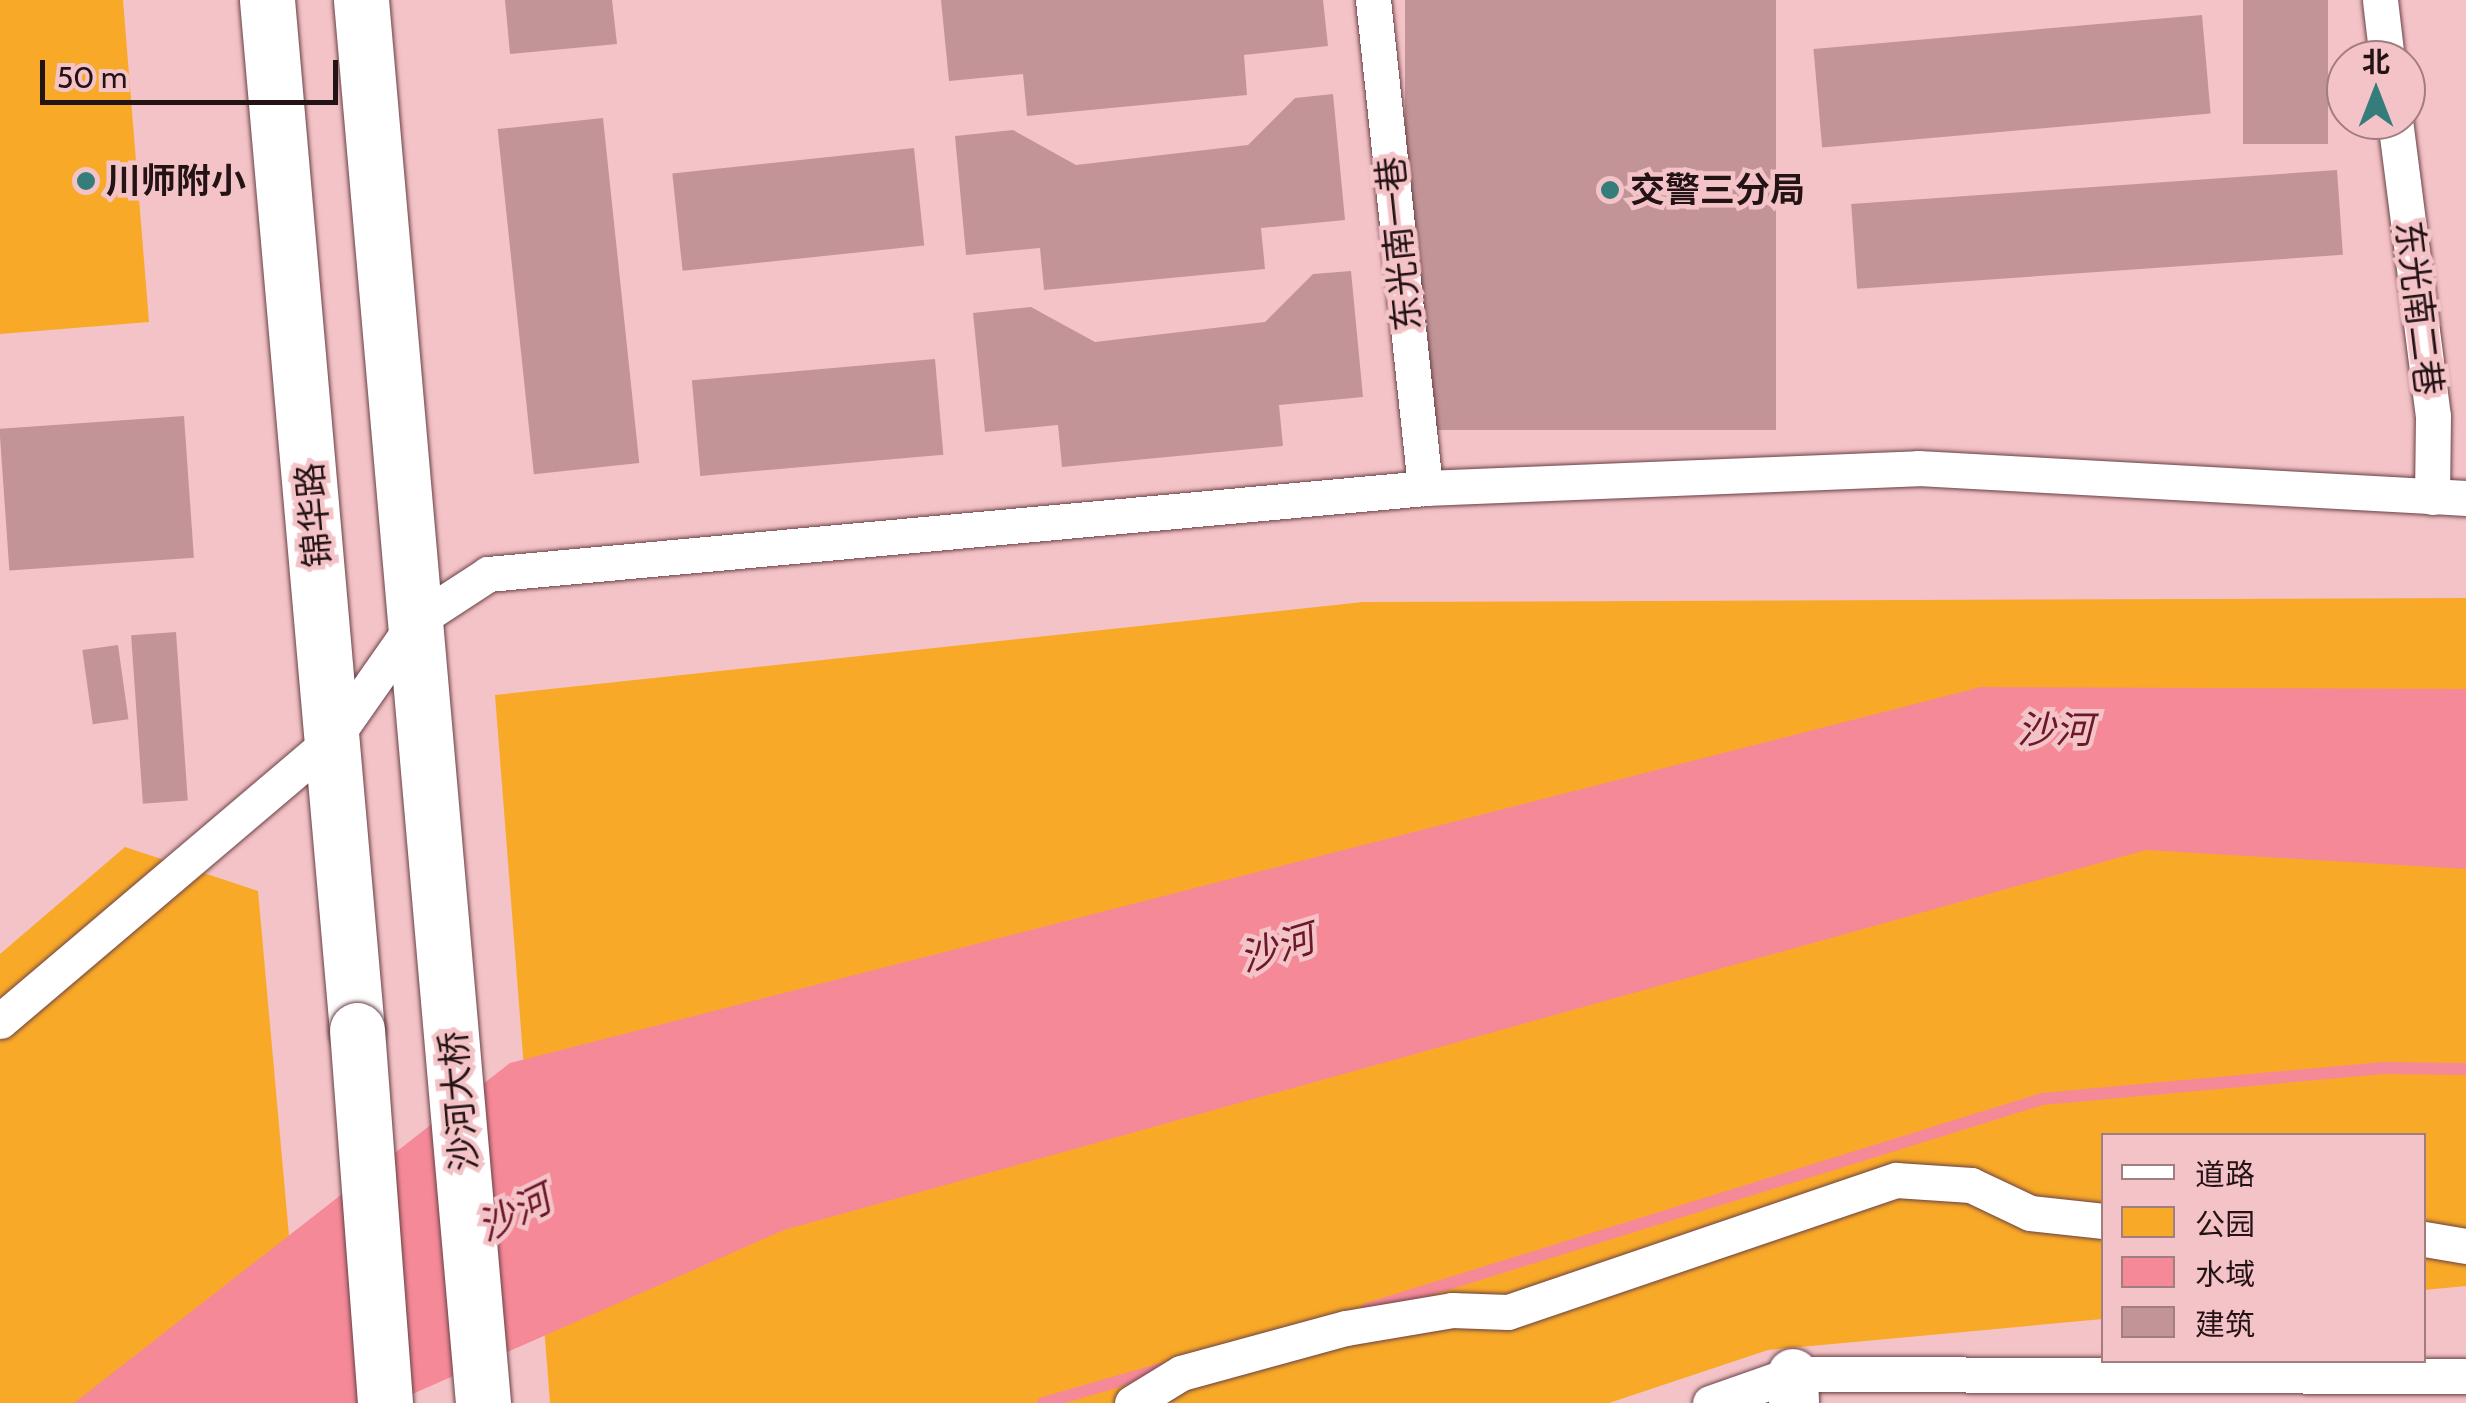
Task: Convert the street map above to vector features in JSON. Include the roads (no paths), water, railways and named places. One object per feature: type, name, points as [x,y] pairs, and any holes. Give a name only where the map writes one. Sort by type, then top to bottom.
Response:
[{"type":"main road","name":"锦华路","points":[[267,0],[334,738],[385,1403]]},
{"type":"main road","points":[[361,0],[416,622]]},
{"type":"main road","name":"沙河大桥","points":[[416,622],[450,979],[483,1403]]},
{"type":"street","name":"东光南一巷","points":[[1373,0],[1424,488]]},
{"type":"street","points":[[2380,0],[2385,40]]},
{"type":"street","name":"东光南二巷","points":[[2398,140],[2433,416],[2449,498]]},
{"type":"street","points":[[0,1021],[334,738],[416,622],[488,574],[1424,488],[1918,468],[2449,498]]},
{"type":"street","points":[[1132,1403],[1182,1373],[1346,1328],[1452,1310],[1508,1312],[1896,1180],[1971,1185],[2030,1213],[2101,1221]]},
{"type":"street","points":[[2426,1239],[2466,1246]]},
{"type":"street","points":[[1710,1403],[1794,1388],[2466,1376]]},
{"type":"water","name":"沙河","points":[[1981,687],[2466,689],[2466,869],[2146,850],[784,1230],[392,1403],[74,1403],[510,1063]]},
{"type":"waterway","points":[[1367,1309],[2042,1099],[2384,1068],[2466,1069]]},
{"type":"waterway","points":[[1043,1403],[1161,1369]]},
{"type":"place","name":"川师附小","points":[[86,181]]},
{"type":"place","name":"交警三分局","points":[[1610,190]]}]
